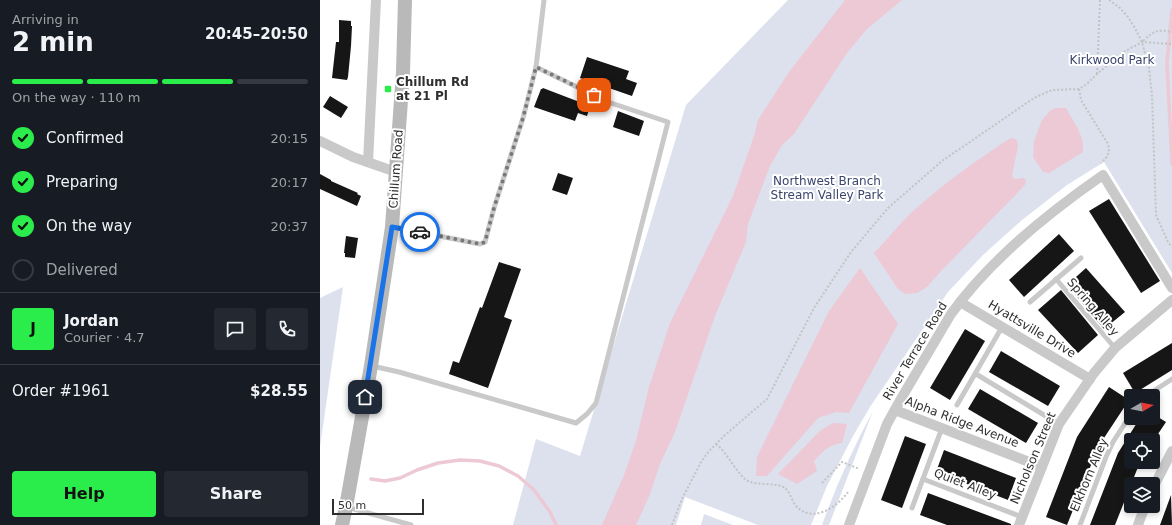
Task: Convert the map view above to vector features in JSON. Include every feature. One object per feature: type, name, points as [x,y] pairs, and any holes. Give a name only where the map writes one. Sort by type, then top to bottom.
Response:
[{"type":"main road","name":"Chillum Road","points":[[342,525],[371,366],[392,227],[405,0]]},
{"type":"street","points":[[368,162],[376,0]]},
{"type":"street","points":[[320,141],[353,157],[396,172]]},
{"type":"street","name":"River Terrace Road","points":[[848,525],[887,424],[946,321],[983,275],[1050,214],[1103,176],[1172,288]]},
{"type":"street","name":"Nicholson Street","points":[[1021,521],[1059,424],[1090,379],[1115,348],[1172,300]]},
{"type":"street","name":"Hyattsville Drive","points":[[960,302],[1090,379]]},
{"type":"street","name":"Alpha Ridge Avenue","points":[[895,410],[1042,466]]},
{"type":"street","points":[[1159,477],[1172,451]]},
{"type":"street","points":[[1138,525],[1142,513]]},
{"type":"lane","points":[[392,227],[480,244],[485,242],[494,208],[523,118],[536,67],[544,0]]},
{"type":"lane","points":[[371,366],[399,372],[576,423],[587,414],[596,403],[668,122],[608,102],[536,67]]},
{"type":"lane","name":"Spring Alley","points":[[1030,302],[1081,258]]},
{"type":"lane","name":"Spring Alley","points":[[1056,279],[1115,348]]},
{"type":"lane","points":[[957,405],[1002,327]]},
{"type":"lane","points":[[976,374],[1059,424]]},
{"type":"lane","points":[[1157,389],[1172,379]]},
{"type":"lane","name":"Elkhorn Alley","points":[[1080,525],[1106,457],[1113,442],[1124,425]]},
{"type":"lane","name":"Quiet Alley","points":[[912,508],[942,428]]},
{"type":"lane","name":"Quiet Alley","points":[[923,479],[1021,521]]},
{"type":"lane","points":[[346,507],[392,522],[411,525]]},
{"type":"path","points":[[1097,74],[1096,66],[1100,0]]},
{"type":"path","points":[[1109,0],[1120,8],[1135,28],[1142,42],[1152,96],[1156,215],[1168,242],[1172,247]]},
{"type":"path","points":[[672,525],[682,499],[701,462],[716,444],[767,398],[814,308],[851,252],[888,208],[942,161],[1034,98],[1052,90],[1079,89],[1088,84],[1122,52],[1142,42],[1153,32],[1172,32]]},
{"type":"path","points":[[1142,42],[1172,44]]},
{"type":"path","points":[[1079,89],[1081,100],[1108,144],[1108,156],[1101,163]]},
{"type":"path","points":[[716,444],[721,448],[740,474],[748,481],[756,484],[780,486],[784,488],[796,505],[806,512],[817,514],[839,503],[848,493],[850,486]]},
{"type":"path","points":[[822,483],[842,462],[858,468],[855,474]]},
{"type":"green space","name":"Northwest Branch Stream Valley Park","points":[[788,0],[1172,0],[1172,273],[1104,162],[1067,185],[1022,220],[983,255],[948,292],[870,407],[827,486],[811,525],[758,525],[685,497],[676,525],[513,525],[536,439],[580,456],[686,105]]},
{"type":"green space","points":[[343,287],[320,447],[320,298]]},
{"type":"green space","points":[[873,411],[829,525],[822,525],[845,467]]},
{"type":"green space","points":[[704,514],[733,525],[701,525]]},
{"type":"shaded area","points":[[845,0],[902,0],[867,29],[847,53],[794,134],[782,145],[770,166],[748,224],[746,242],[715,316],[675,432],[660,464],[650,494],[636,525],[602,525],[624,475],[636,441],[649,387],[670,323],[733,196],[758,120],[789,72]]},
{"type":"shaded area","points":[[1055,108],[1066,108],[1080,134],[1083,152],[1049,173],[1043,172],[1033,157],[1034,141],[1042,120]]},
{"type":"shaded area","points":[[1013,138],[1017,140],[1018,146],[1012,175],[1015,179],[1024,178],[1026,181],[1025,185],[927,287],[917,293],[905,294],[898,289],[874,253],[909,215],[933,194],[983,156],[1009,139]]},
{"type":"shaded area","points":[[860,268],[898,324],[849,413],[836,412],[818,418],[767,476],[756,476],[757,457],[829,311]]},
{"type":"shaded area","points":[[833,423],[847,424],[842,443],[833,445],[820,454],[814,461],[817,471],[797,484],[778,474],[821,430]]},
{"type":"building","points":[[339,20],[351,21],[352,26],[347,80],[332,78],[336,42],[339,42]]},
{"type":"building","points":[[587,57],[629,71],[626,79],[637,83],[632,96],[580,78]]},
{"type":"building","points":[[543,88],[590,106],[587,116],[578,113],[575,121],[534,107],[541,89]]},
{"type":"building","points":[[330,96],[348,107],[341,118],[323,107]]},
{"type":"building","points":[[618,111],[644,121],[639,136],[613,127]]},
{"type":"building","points":[[558,173],[573,178],[567,195],[552,190]]},
{"type":"building","points":[[320,174],[331,181],[358,193],[357,194],[361,196],[357,206],[320,189]]},
{"type":"building","points":[[1109,199],[1160,281],[1141,293],[1089,211]]},
{"type":"building","points":[[1059,234],[1074,251],[1024,297],[1009,280]]},
{"type":"building","points":[[346,236],[358,238],[355,258],[345,257]]},
{"type":"building","points":[[499,262],[521,269],[504,317],[512,320],[488,388],[449,374],[453,361],[459,363]]},
{"type":"building","points":[[1086,268],[1125,312],[1104,329],[1067,285]]},
{"type":"building","points":[[1061,290],[1098,335],[1078,353],[1038,310]]},
{"type":"building","points":[[965,329],[985,341],[950,400],[930,388]]},
{"type":"building","points":[[1172,343],[1172,370],[1141,389],[1133,389],[1123,373]]},
{"type":"building","points":[[1001,351],[1060,386],[1048,406],[989,372]]},
{"type":"building","points":[[1109,387],[1124,397],[1124,408],[1102,441],[1101,440],[1067,525],[1046,517],[1077,437]]},
{"type":"building","points":[[980,389],[1038,423],[1026,443],[968,409]]},
{"type":"building","points":[[1160,418],[1166,422],[1159,433],[1131,433],[1136,425],[1160,425]]},
{"type":"building","points":[[905,436],[926,444],[902,508],[881,500]]},
{"type":"building","points":[[1124,443],[1124,469],[1137,469],[1134,477],[1124,477],[1124,502],[1115,525],[1090,525],[1118,453]]},
{"type":"building","points":[[944,450],[1016,478],[1008,500],[936,472]]},
{"type":"building","points":[[928,493],[1011,525],[947,525],[920,515]]},
{"type":"building","points":[[1171,495],[1172,525],[1160,525]]},
{"type":"waterway","points":[[1172,10],[1167,63],[1172,164]]},
{"type":"waterway","points":[[371,479],[385,481],[400,478],[438,463],[460,460],[480,461],[499,466],[518,476],[534,490],[550,512],[556,525]]},
{"type":"way so far","points":[[420,232],[480,244],[485,242],[494,208],[523,118],[536,67],[594,95]]},
{"type":"place","name":"Chillum Rd at 21 Pl","points":[[388,89]]},
{"type":"route","points":[[365,397],[392,227],[420,232]]},
{"type":"park label","name":"Kirkwood Park","points":[[1112,60]]}]
